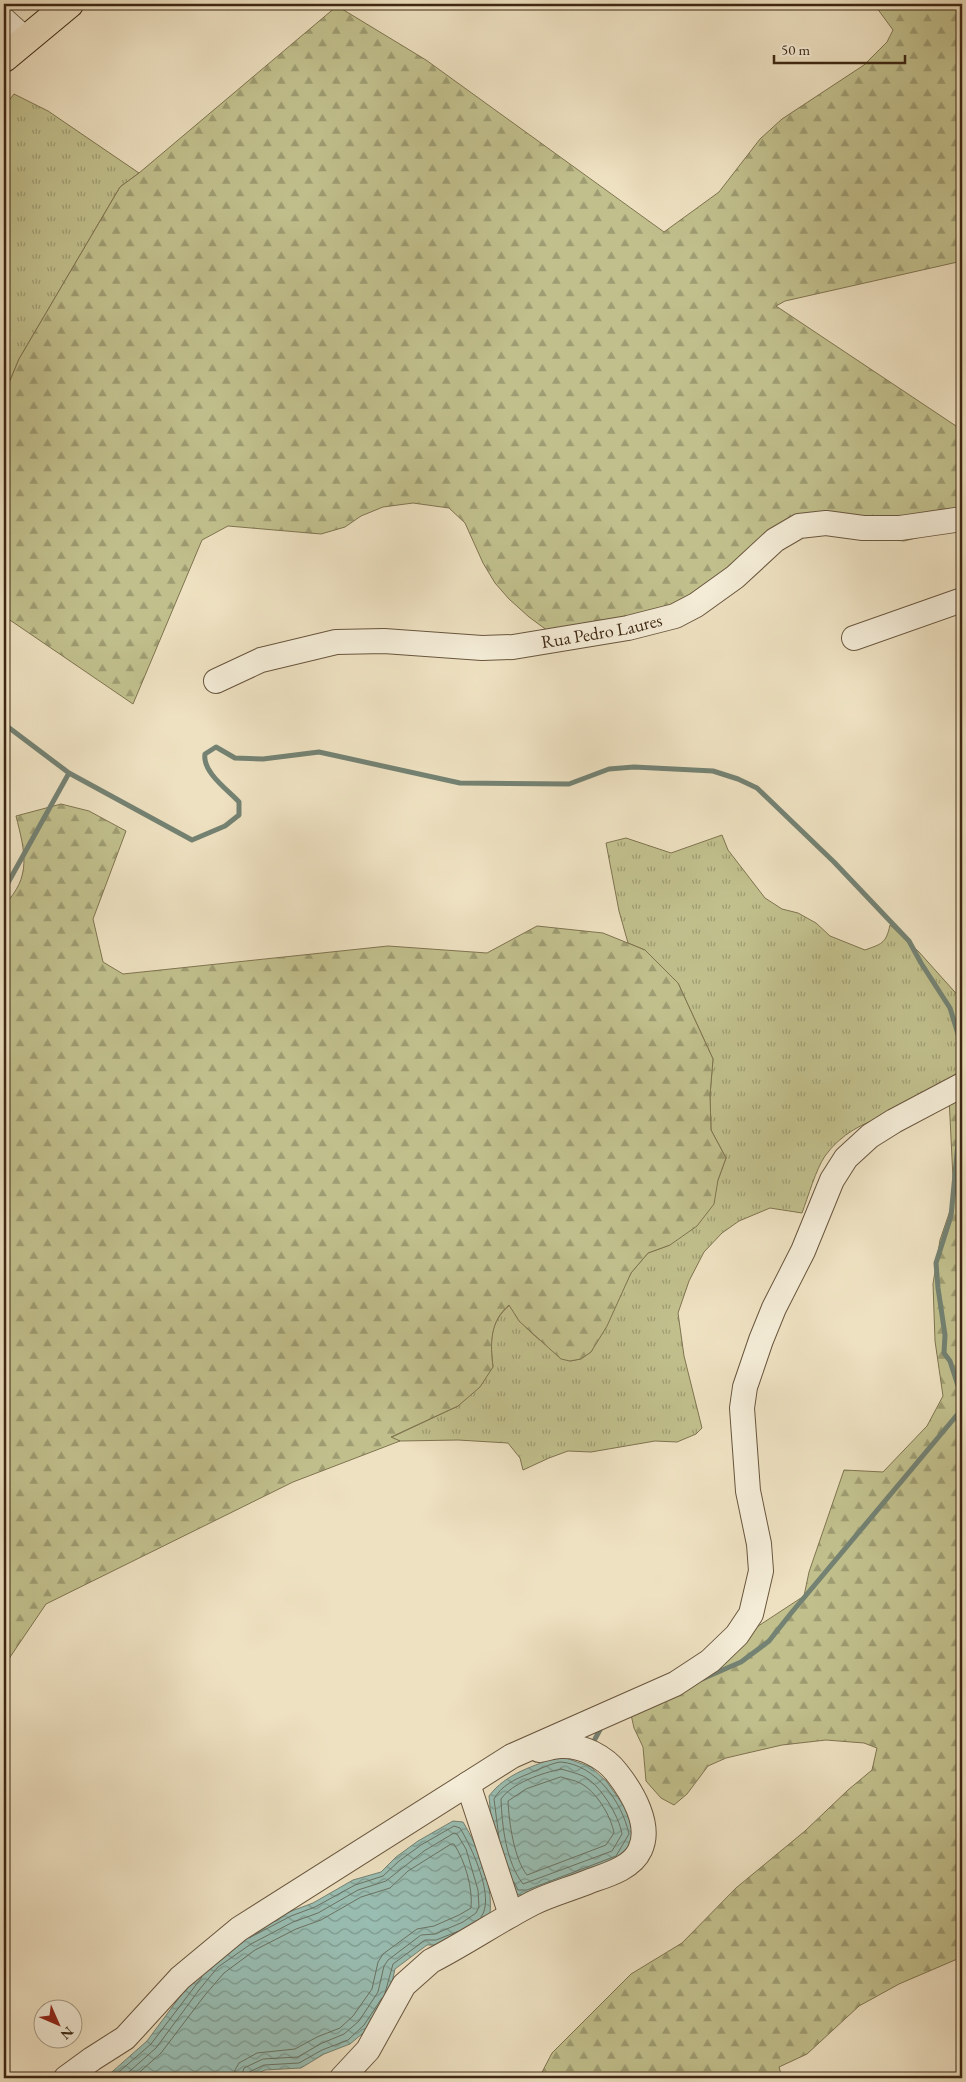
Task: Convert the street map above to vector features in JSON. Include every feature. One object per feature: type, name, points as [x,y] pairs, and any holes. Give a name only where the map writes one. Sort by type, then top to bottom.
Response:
[{"type":"main road","points":[[4,58],[69,4]]},
{"type":"street","points":[[4,20],[26,40]]},
{"type":"street","name":"Rua Pedro Laures","points":[[216,681],[261,660],[336,642],[384,641],[482,648],[512,647],[628,628],[675,616],[696,605],[735,577],[775,540],[789,530],[799,526],[826,523],[863,528],[900,528],[962,519]]},
{"type":"street","points":[[854,638],[962,600]]},
{"type":"street","points":[[66,2078],[92,2058],[125,2038],[180,1978],[239,1929],[512,1756],[675,1684],[710,1661],[737,1635],[751,1614],[762,1571],[759,1544],[748,1491],[742,1408],[745,1387],[753,1361],[774,1308],[803,1252],[832,1180],[846,1158],[870,1136],[962,1085]]},
{"type":"street","points":[[342,2078],[368,2050],[397,1996],[410,1979],[431,1961],[535,1902],[611,1874],[629,1864],[640,1851],[643,1842],[643,1829],[636,1804],[624,1782],[611,1766],[598,1756],[586,1751],[562,1746],[512,1756]]},
{"type":"street","points":[[468,1784],[511,1915]]},
{"type":"green space","points":[[874,4],[962,4],[962,261],[785,301],[776,306],[962,430],[962,527],[904,541],[823,532],[793,537],[723,597],[567,645],[529,617],[495,583],[483,563],[465,523],[449,508],[413,503],[383,507],[361,516],[345,527],[321,534],[228,526],[202,540],[133,704],[4,616],[4,395],[19,359],[120,187],[337,6],[426,60],[664,232],[719,192],[760,139],[782,119],[864,65],[887,42],[893,30]]},
{"type":"green space","points":[[14,94],[48,111],[139,173],[120,187],[19,359],[4,395],[4,107]]},
{"type":"green space","points":[[61,804],[89,811],[126,831],[93,919],[103,962],[123,974],[388,946],[487,953],[537,926],[603,933],[645,950],[678,983],[713,1059],[710,1095],[711,1130],[726,1158],[718,1180],[714,1204],[697,1226],[670,1245],[648,1253],[631,1273],[607,1326],[591,1352],[581,1359],[570,1361],[561,1359],[519,1321],[509,1305],[498,1318],[495,1325],[492,1341],[493,1367],[480,1387],[458,1406],[391,1437],[400,1441],[293,1482],[46,1604],[4,1666],[4,905],[13,895],[19,884],[24,864],[22,841],[16,816]]},
{"type":"green space","points":[[722,835],[728,850],[765,898],[782,909],[798,913],[816,923],[830,936],[865,950],[885,940],[890,925],[919,952],[962,1000],[962,1091],[945,1098],[889,1114],[854,1130],[838,1141],[825,1156],[815,1176],[802,1213],[770,1208],[739,1221],[722,1233],[704,1252],[689,1281],[678,1313],[684,1356],[702,1428],[696,1434],[677,1442],[655,1441],[591,1452],[568,1451],[523,1470],[520,1458],[508,1443],[458,1440],[400,1441],[390,1438],[458,1406],[493,1367],[492,1333],[498,1318],[510,1305],[529,1330],[570,1361],[580,1359],[591,1352],[631,1273],[648,1253],[670,1245],[718,1180],[726,1158],[711,1130],[710,1095],[713,1059],[678,983],[645,950],[628,943],[619,911],[606,843],[626,838],[671,853]]},
{"type":"green space","points":[[962,1091],[962,1957],[899,1984],[859,2006],[807,2054],[779,2067],[782,2078],[539,2078],[552,2053],[631,1974],[682,1943],[736,1888],[805,1831],[872,1770],[877,1748],[864,1743],[826,1740],[782,1745],[726,1758],[708,1766],[687,1794],[674,1805],[661,1798],[646,1781],[643,1747],[634,1728],[630,1710],[804,1596],[809,1572],[844,1470],[883,1472],[927,1426],[943,1396],[935,1341],[933,1284],[940,1240],[954,1199],[949,1097]]},
{"type":"water","points":[[560,1756],[591,1767],[607,1782],[628,1812],[635,1835],[620,1860],[528,1895],[515,1895],[492,1829],[489,1796],[512,1776]]},
{"type":"water","points":[[453,1821],[463,1822],[484,1866],[489,1890],[490,1914],[437,1945],[427,1945],[395,1969],[389,1996],[368,2029],[350,2044],[324,2054],[301,2068],[265,2070],[248,2078],[105,2078],[147,2041],[190,1983],[245,1934],[289,1912],[313,1903],[353,1880],[381,1872],[396,1857],[418,1841]]},
{"type":"waterway","points":[[4,724],[69,773],[192,840],[225,826],[239,815],[239,802],[212,774],[205,761],[205,754],[216,747],[235,758],[263,759],[319,752],[460,783],[569,784],[609,769],[634,767],[713,771],[738,779],[757,788],[834,862],[909,941],[950,1008],[962,1047]]},
{"type":"waterway","points":[[4,890],[69,773]]},
{"type":"waterway","points":[[962,1102],[951,1216],[936,1263],[945,1335],[944,1353],[950,1361],[962,1398]]},
{"type":"waterway","points":[[702,1679],[741,1662],[769,1641],[962,1409]]},
{"type":"waterway","points":[[595,1739],[602,1726]]}]
